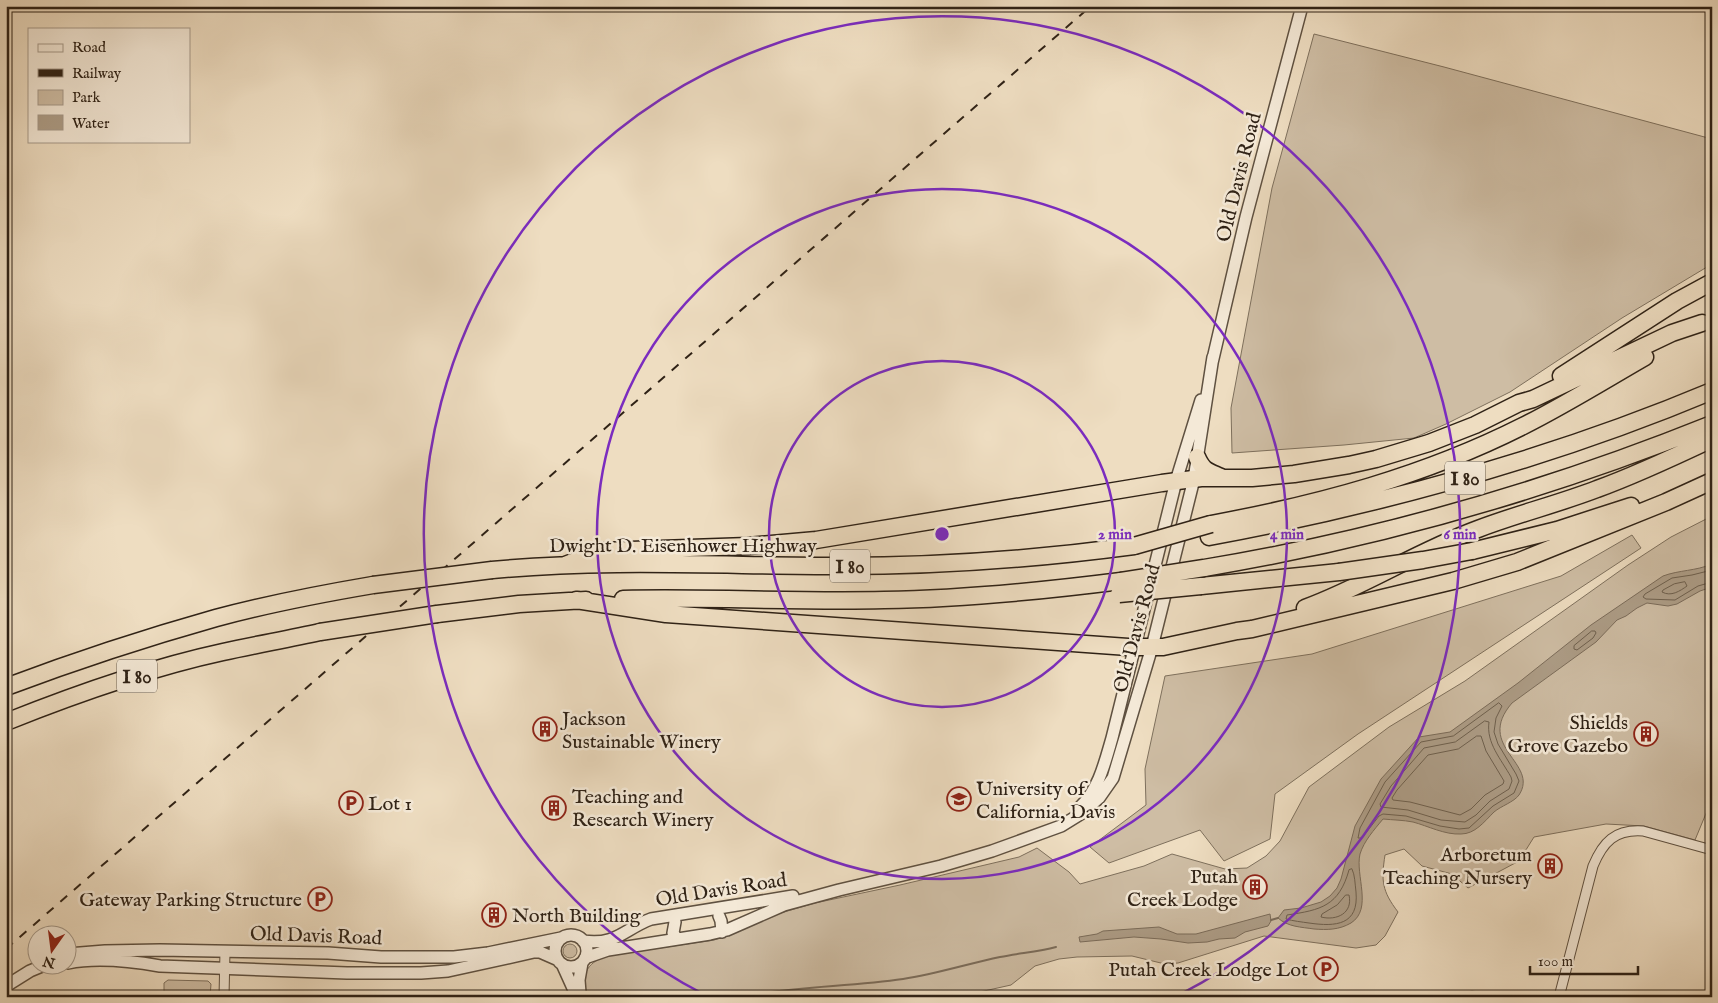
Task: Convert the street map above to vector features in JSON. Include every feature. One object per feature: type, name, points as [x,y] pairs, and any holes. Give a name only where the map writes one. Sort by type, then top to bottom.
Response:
[{"type":"highway","points":[[565,565],[601,551],[748,546],[816,540],[1176,481],[1294,474],[1376,459],[1452,434],[1519,403],[1642,323],[1712,282]]},
{"type":"highway","points":[[1519,403],[1533,399],[1672,333],[1707,320]]},
{"type":"highway","points":[[1210,530],[1368,488],[1437,464],[1523,426],[1707,320]]},
{"type":"highway","name":"Dwight D. Eisenhower Highway","points":[[6,686],[79,660],[217,618],[313,596],[373,585],[492,570],[565,565],[902,565],[996,560],[1134,546],[1210,530],[1349,508],[1474,475],[1578,442],[1712,391]]},
{"type":"highway","name":"I 80","points":[[6,722],[82,694],[222,652],[320,632],[437,614],[519,604],[576,600],[662,598],[883,600],[1120,588],[1204,568],[1255,560],[1357,538],[1484,505],[1587,472],[1712,424]]},
{"type":"highway","points":[[1237,631],[1317,604],[1461,536],[1604,486],[1667,461],[1712,439]]},
{"type":"highway","points":[[1197,457],[1205,470],[1225,479]]},
{"type":"highway","points":[[1120,588],[1201,586],[1339,572],[1472,551],[1557,530],[1592,519],[1712,475]]},
{"type":"highway","points":[[576,600],[666,614],[1134,647],[1163,647],[1252,629],[1483,573],[1560,545],[1666,502],[1712,481]]},
{"type":"street","name":"Old Davis Road","points":[[584,960],[608,950],[722,932],[784,905],[1001,848],[1061,826],[1082,814],[1099,798],[1113,778],[1152,647],[1194,479],[1214,357],[1246,217],[1302,6]]},
{"type":"street","name":"Old Davis Road","points":[[1061,826],[1088,800],[1100,776],[1112,738],[1176,481],[1214,357]]},
{"type":"street","points":[[1560,997],[1593,866],[1602,847],[1609,840],[1631,830],[1643,831],[1712,850]]},
{"type":"street","name":"Old Davis Road","points":[[583,941],[605,942],[617,938],[642,922],[664,917],[740,906],[826,890],[839,890]]},
{"type":"street","points":[[664,917],[675,922],[718,916],[730,914],[740,906]]},
{"type":"street","points":[[718,916],[722,921],[722,932]]},
{"type":"street","points":[[675,922],[673,933],[677,939]]},
{"type":"street","points":[[575,935],[583,941],[587,949],[578,997],[554,954],[555,945],[565,936],[575,935]]},
{"type":"street","name":"Old Davis Road","points":[[78,953],[143,950],[454,957],[488,953],[561,938]]},
{"type":"street","points":[[224,951],[224,997]]},
{"type":"street","name":"Old Davis Road","points":[[78,962],[102,961],[143,963],[160,966],[421,974],[448,971],[534,952],[540,952],[560,962]]},
{"type":"street","points":[[560,962],[573,967],[584,960]]},
{"type":"street","points":[[6,986],[28,974]]},
{"type":"green space","points":[[1314,34],[1712,139],[1712,193],[1709,204],[1712,222],[1712,264],[1622,318],[1510,392],[1414,438],[1232,453],[1231,408],[1272,188]]},
{"type":"green space","points":[[1712,516],[1712,799],[1695,840],[1644,826],[1606,824],[1534,837],[1519,861],[1468,888],[1452,874],[1422,866],[1404,849],[1385,855],[1384,885],[1389,898],[1398,912],[1385,936],[1376,945],[1356,948],[1264,936],[1178,963],[1165,964],[1132,956],[1059,959],[1035,966],[1011,985],[957,997],[585,997],[584,982],[586,971],[593,963],[606,956],[714,940],[777,914],[815,903],[1019,857],[1037,848],[1069,872],[1080,884],[1144,866],[1172,854],[1225,869],[1247,868],[1266,856],[1280,841],[1309,787],[1389,727],[1465,681],[1628,565],[1671,537]]},
{"type":"green space","points":[[1632,535],[1641,548],[1358,734],[1275,794],[1270,839],[1224,861],[1200,830],[1109,863],[1090,847],[1146,805],[1145,769],[1165,676],[1312,654],[1561,576]]},
{"type":"green space","points":[[567,944],[573,944],[577,951],[573,958],[567,958],[563,954],[563,948]]},
{"type":"green space","points":[[168,980],[208,981],[211,984],[210,997],[164,997],[164,983]]},
{"type":"green space","points":[[1472,991],[1486,997],[1455,997],[1461,993]]},
{"type":"water","points":[[1712,564],[1712,587],[1700,591],[1677,604],[1668,606],[1647,603],[1637,608],[1617,620],[1596,642],[1512,703],[1502,718],[1500,731],[1503,743],[1521,773],[1523,784],[1519,795],[1511,802],[1494,812],[1475,830],[1466,833],[1449,833],[1413,822],[1383,819],[1367,840],[1360,854],[1361,909],[1351,923],[1333,929],[1314,929],[1295,926],[1278,918],[1284,910],[1301,908],[1321,902],[1337,888],[1355,826],[1381,779],[1419,737],[1450,732],[1518,683],[1591,625],[1663,576]]},
{"type":"water","points":[[1270,914],[1271,921],[1268,926],[1245,932],[1235,938],[1207,942],[1188,943],[1134,937],[1080,942],[1079,937],[1103,931],[1159,927],[1177,934],[1196,934]]},
{"type":"waterway","points":[[1271,920],[1278,918]]},
{"type":"waterway","points":[[740,997],[760,993],[903,979],[1000,957],[1056,947]]},
{"type":"railway","points":[[6,949],[1091,6]]},
{"type":"place","name":"Jackson Sustainable Winery","points":[[545,729]]},
{"type":"place","name":"Shields Grove Gazebo","points":[[1646,734]]},
{"type":"place","name":"University of California, Davis","points":[[959,799]]},
{"type":"place","name":"Lot 1","points":[[351,803]]},
{"type":"place","name":"Teaching and Research Winery","points":[[554,808]]},
{"type":"place","name":"Arboretum Teaching Nursery","points":[[1550,866]]},
{"type":"place","name":"Putah Creek Lodge","points":[[1255,887]]},
{"type":"place","name":"Gateway Parking Structure","points":[[320,899]]},
{"type":"place","name":"North Building","points":[[494,915]]},
{"type":"place","name":"Putah Creek Lodge Lot","points":[[1326,969]]}]
